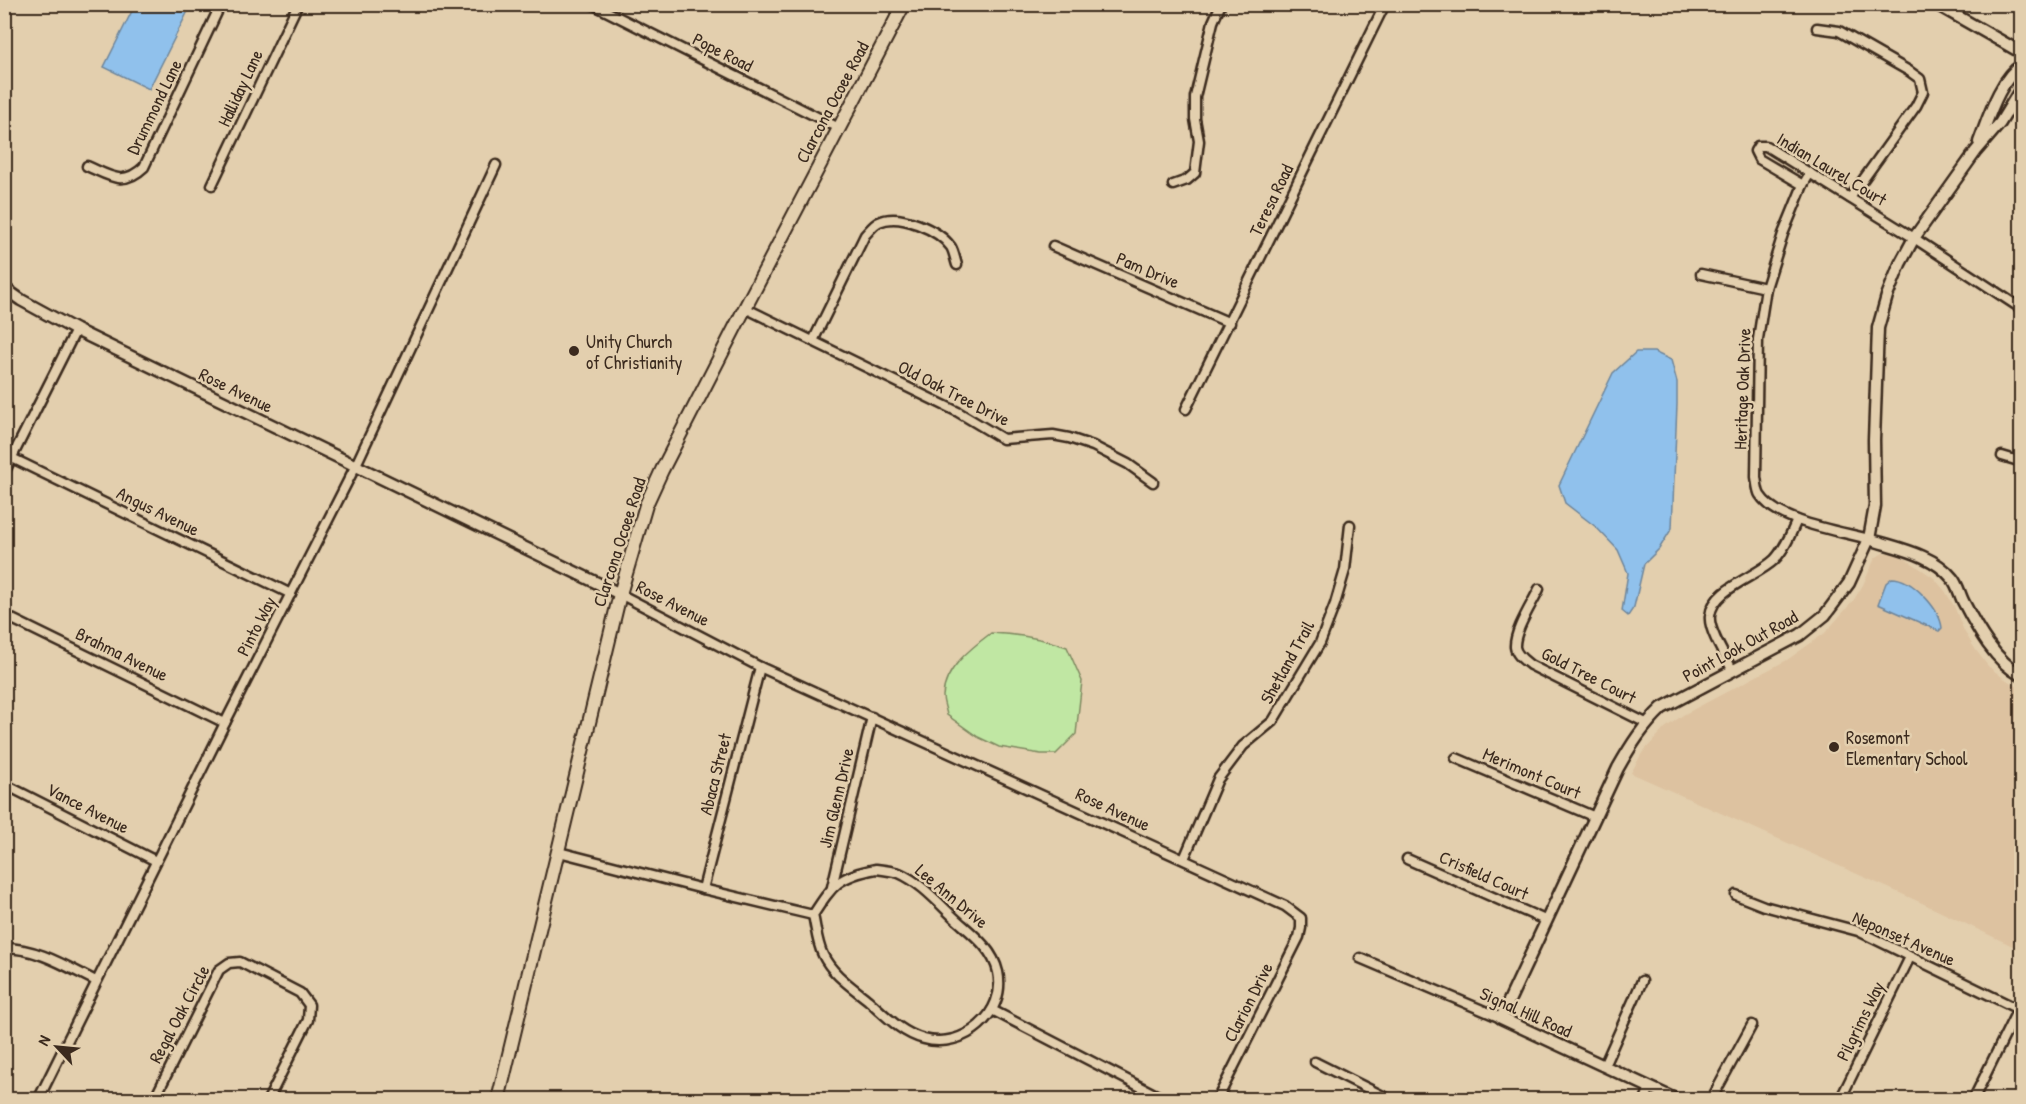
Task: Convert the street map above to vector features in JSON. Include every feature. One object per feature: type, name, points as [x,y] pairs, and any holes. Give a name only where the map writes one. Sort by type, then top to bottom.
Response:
[{"type":"main road","name":"Clarcona Ocoee Road","points":[[498,1100],[620,594],[646,505],[899,6]]},
{"type":"street","name":"Drummond Lane","points":[[87,166],[114,178],[123,179],[134,176],[144,167],[221,4]]},
{"type":"street","name":"Halliday Lane","points":[[212,185],[298,4]]},
{"type":"street","name":"Pope Road","points":[[592,4],[839,128]]},
{"type":"street","points":[[1173,185],[1187,180],[1196,173],[1199,141],[1195,119],[1195,97],[1214,22],[1221,4]]},
{"type":"street","name":"Teresa Road","points":[[1186,409],[1385,4]]},
{"type":"street","points":[[1936,4],[2022,53]]},
{"type":"street","points":[[1817,28],[1839,31],[1909,71],[1920,80],[1923,92],[1916,106],[1850,198]]},
{"type":"street","name":"Point Look Out Road","points":[[1976,151],[2002,87],[2022,64]]},
{"type":"street","name":"Point Look Out Road","points":[[1501,1018],[1626,753],[1646,723],[1662,708],[1800,635],[1825,615],[1849,583],[1869,539],[1875,506],[1874,440],[1878,328],[1887,296],[1914,238],[1976,151],[2000,123],[2022,87]]},
{"type":"street","name":"Indian Laurel Court","points":[[1803,185],[1759,159],[1755,151],[1758,146],[1767,147],[1810,173],[2022,309]]},
{"type":"street","name":"Pinto Way","points":[[38,1100],[225,723],[356,467],[496,165]]},
{"type":"street","name":"Heritage Oak Drive","points":[[1810,173],[1803,185],[1766,288],[1758,339],[1756,477],[1759,494],[1772,507],[1797,520],[1869,539]]},
{"type":"street","points":[[813,341],[865,235],[879,222],[896,218],[934,232],[950,247],[957,265]]},
{"type":"street","name":"Pam Drive","points":[[1053,246],[1230,323]]},
{"type":"street","points":[[1701,274],[1766,288]]},
{"type":"street","name":"Rose Avenue","points":[[4,288],[76,330],[620,594],[760,667],[1184,859],[1285,906],[1301,918]]},
{"type":"street","name":"Old Oak Tree Drive","points":[[745,308],[958,412],[1003,439],[1053,435],[1069,438],[1102,450],[1128,464],[1153,482]]},
{"type":"street","points":[[4,472],[76,330]]},
{"type":"street","points":[[2002,456],[2022,462]]},
{"type":"street","name":"Angus Avenue","points":[[12,458],[291,594]]},
{"type":"street","points":[[1733,671],[1711,627],[1710,615],[1716,600],[1775,559],[1787,542],[1797,520]]},
{"type":"street","name":"Shetland Trail","points":[[1184,859],[1218,779],[1243,746],[1273,721],[1320,643],[1345,570],[1350,525]]},
{"type":"street","points":[[1869,539],[1912,552],[1935,564],[1953,579],[1983,638],[2000,658],[2022,676]]},
{"type":"street","name":"Gold Tree Court","points":[[1539,589],[1517,633],[1515,648],[1520,657],[1530,665],[1646,723]]},
{"type":"street","name":"Brahma Avenue","points":[[4,615],[225,723]]},
{"type":"street","name":"Abaca Street","points":[[703,890],[760,667]]},
{"type":"street","name":"Jim Glenn Drive","points":[[832,887],[872,717]]},
{"type":"street","name":"Merimont Court","points":[[1456,758],[1595,818]]},
{"type":"street","name":"Vance Avenue","points":[[4,784],[156,861]]},
{"type":"street","points":[[559,852],[703,890],[813,915],[823,955],[837,974],[903,1031],[924,1040],[943,1041],[963,1038],[982,1023],[992,1010],[1166,1100]]},
{"type":"street","name":"Crisfield Court","points":[[1407,859],[1547,921]]},
{"type":"street","name":"Lee Ann Drive","points":[[813,915],[832,887],[854,873],[876,868],[897,873],[913,881],[982,942],[991,956],[998,972],[999,989],[992,1010]]},
{"type":"street","name":"Neponset Avenue","points":[[1736,895],[1810,920],[1858,931],[2020,1010]]},
{"type":"street","name":"Clarion Drive","points":[[1218,1100],[1299,937],[1301,918]]},
{"type":"street","points":[[4,948],[22,948],[96,981]]},
{"type":"street","name":"Pilgrims Way","points":[[1840,1100],[1910,957]]},
{"type":"street","name":"Signal Hill Road","points":[[1360,958],[1501,1018],[1677,1100]]},
{"type":"street","name":"Regal Oak Circle","points":[[154,1100],[219,970],[229,963],[240,962],[300,993],[309,1005],[308,1020],[268,1100]]},
{"type":"street","points":[[1604,1066],[1642,981]]},
{"type":"street","points":[[1973,1100],[2020,1010]]},
{"type":"street","points":[[1711,1100],[1752,1025]]},
{"type":"street","points":[[1315,1062],[1391,1100]]},
{"type":"street","points":[[1645,1100],[1650,1087]]},
{"type":"shaded area","name":"Rosemont Elementary School","points":[[1883,553],[1891,553],[1906,559],[1934,578],[1945,591],[1964,631],[1988,666],[2021,689],[2021,950],[1922,903],[1631,773],[1642,753],[1665,728],[1683,715],[1787,660],[1825,633],[1853,601],[1875,558]]},
{"type":"green space","points":[[991,633],[1030,637],[1067,647],[1082,681],[1076,734],[1056,754],[1041,754],[999,747],[978,737],[947,715],[943,696],[948,677],[967,652]]},
{"type":"water","points":[[135,5],[191,5],[149,89],[104,67]]},
{"type":"water","points":[[1636,352],[1654,352],[1671,360],[1677,382],[1677,404],[1672,528],[1659,549],[1644,564],[1634,607],[1628,616],[1622,611],[1628,573],[1618,550],[1596,527],[1565,503],[1559,485],[1613,373]]},
{"type":"water","points":[[1892,578],[1908,583],[1924,596],[1940,620],[1942,628],[1939,631],[1878,604],[1886,583]]},
{"type":"place","name":"Unity Church of Christianity","points":[[574,351]]},
{"type":"place","name":"Rosemont Elementary School","points":[[1834,747]]}]
